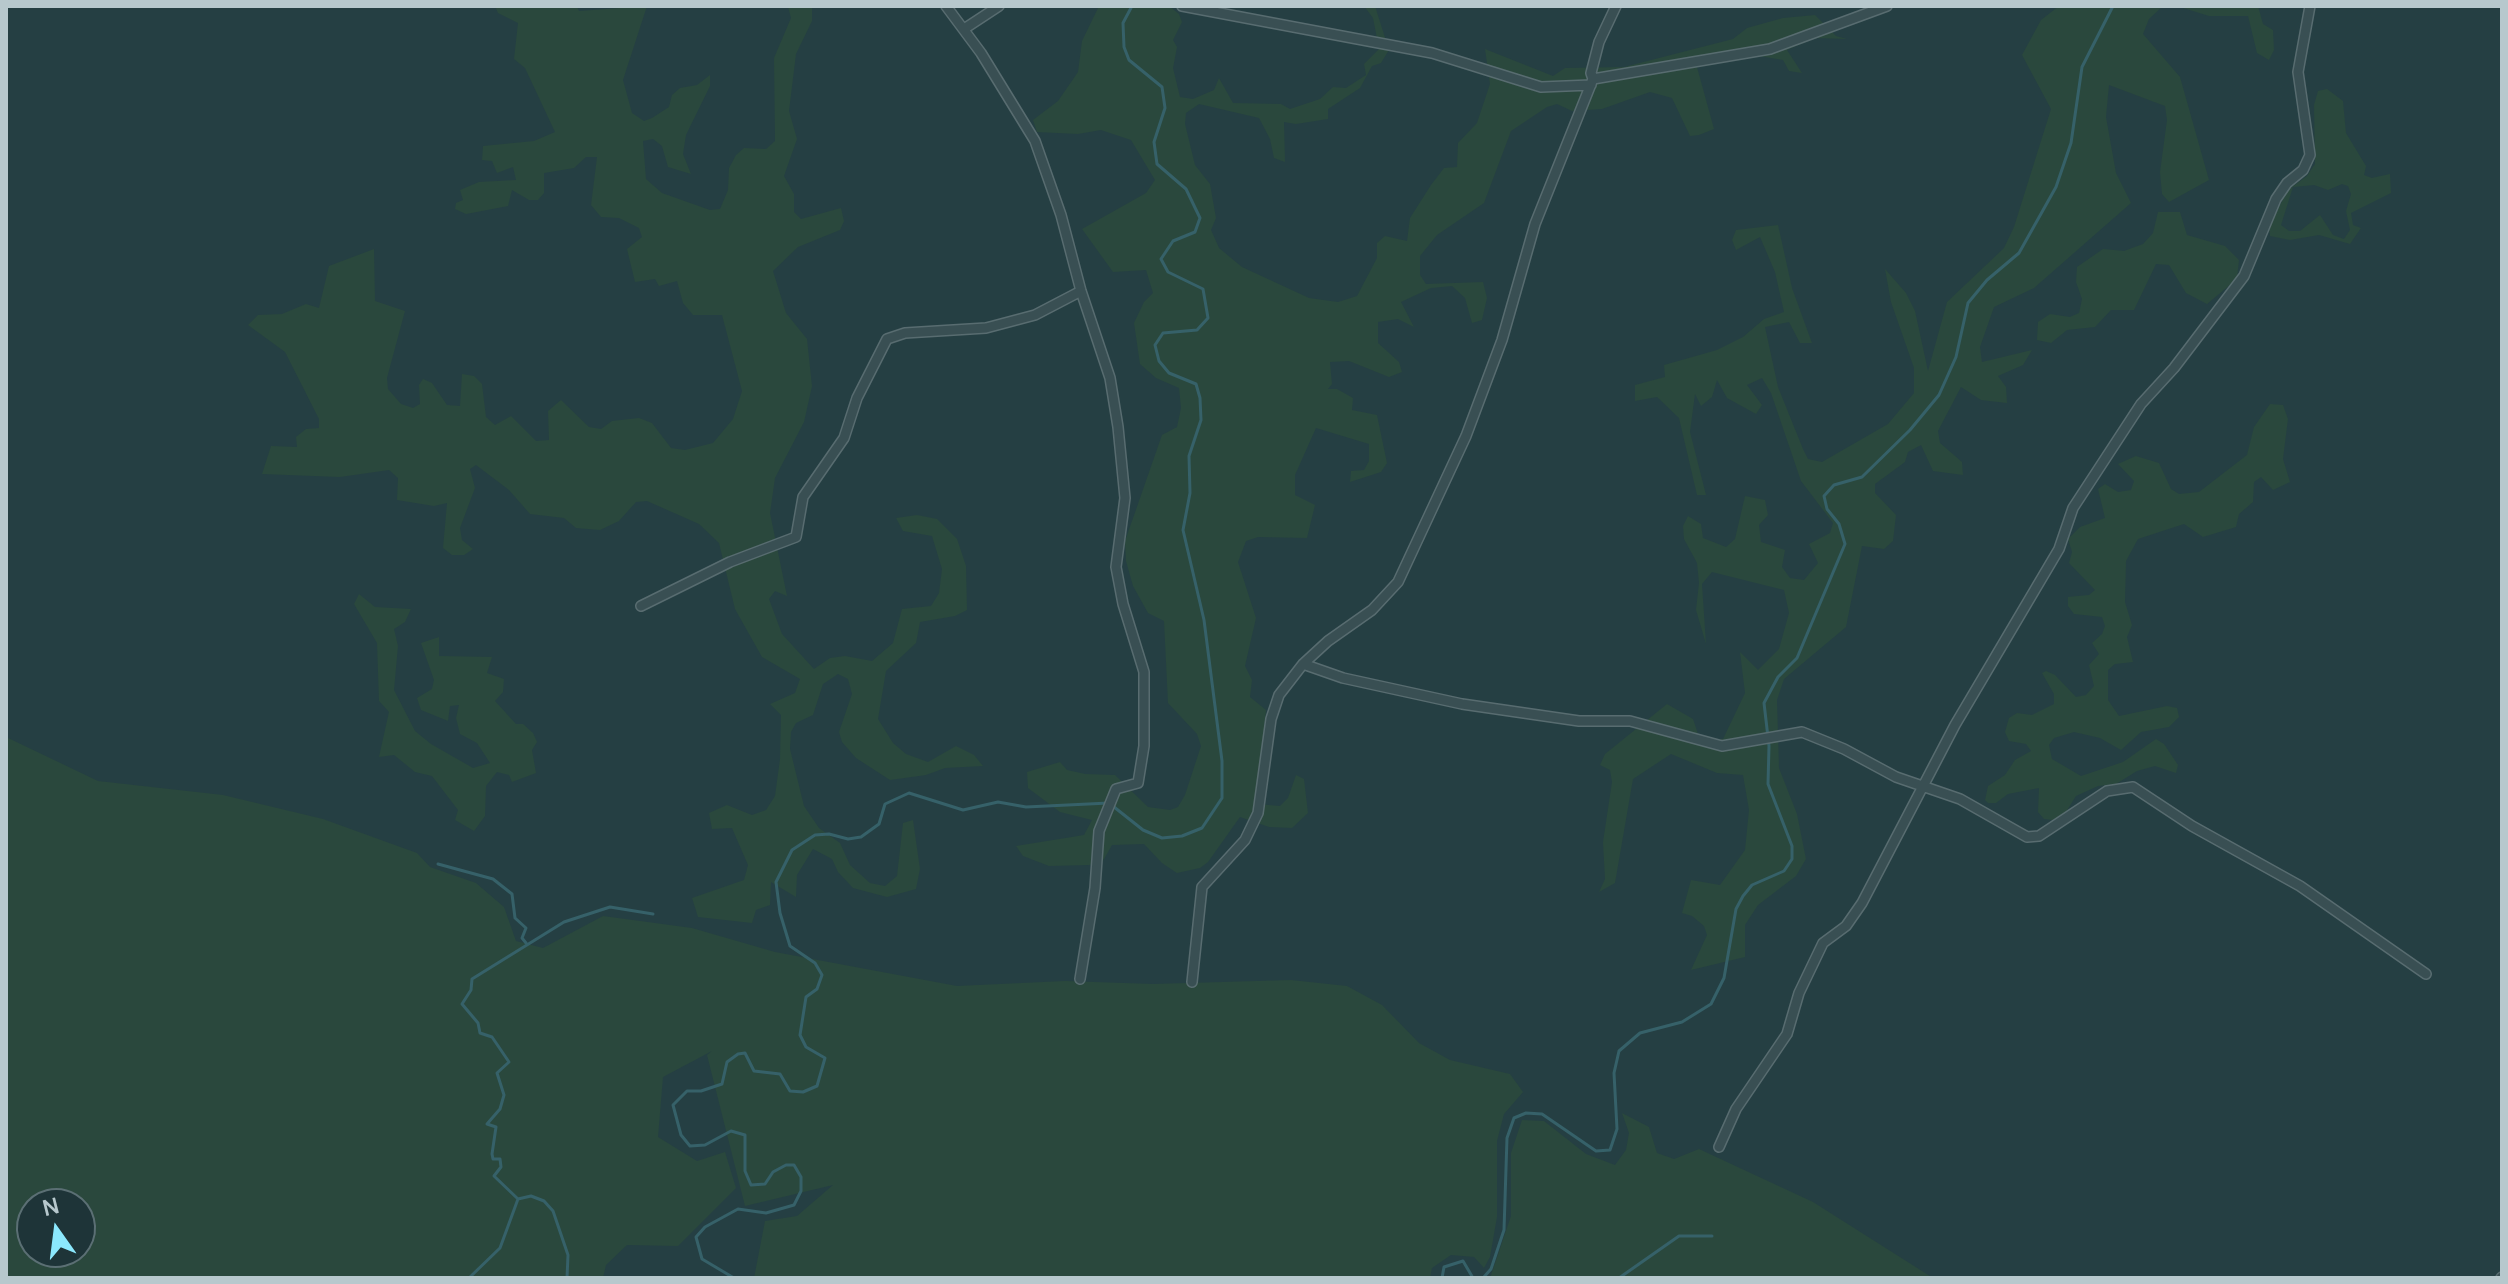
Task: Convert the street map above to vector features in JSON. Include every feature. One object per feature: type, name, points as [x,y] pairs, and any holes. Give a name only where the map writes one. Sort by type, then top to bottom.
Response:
[{"type":"street","points":[[946,6],[1035,141],[1061,215],[1081,291],[1110,378],[1118,427],[1125,498],[1116,567],[1123,604],[1144,672],[1144,746],[1138,783],[1116,789],[1099,831],[1095,888],[1080,979]]},
{"type":"street","points":[[964,29],[999,6]]},
{"type":"street","points":[[1182,6],[1432,53],[1503,72],[1541,87],[1592,82],[1770,49],[1887,6]]},
{"type":"street","points":[[1192,982],[1202,887],[1245,840],[1258,813],[1271,719],[1279,695],[1303,664],[1328,641],[1372,610],[1398,582],[1466,436],[1502,340],[1535,224],[1592,82],[1591,73],[1599,42],[1616,6]]},
{"type":"street","points":[[1719,1147],[1736,1109],[1787,1034],[1799,993],[1823,943],[1846,926],[1862,903],[1955,725],[2059,549],[2073,508],[2141,404],[2174,368],[2244,276],[2276,199],[2303,170],[2310,155],[2298,72],[2310,6]]},
{"type":"street","points":[[641,606],[730,562],[796,537],[803,497],[844,438],[857,398],[887,339],[905,333],[986,328],[1035,315],[1081,291]]},
{"type":"street","points":[[1303,664],[1343,678],[1462,704],[1579,721],[1630,721],[1722,746],[1802,732],[1924,787],[1960,799],[2027,837],[2039,836],[2107,791],[2133,787],[2192,826],[2300,886],[2426,974]]},
{"type":"green space","points":[[495,6],[577,6],[579,11],[647,6],[623,80],[632,113],[644,121],[669,107],[672,95],[680,88],[697,85],[710,75],[710,86],[686,135],[683,154],[691,174],[668,167],[662,146],[653,139],[643,141],[646,179],[662,193],[710,210],[720,209],[728,190],[729,168],[736,155],[744,148],[766,149],[775,141],[774,58],[791,18],[788,7],[812,6],[812,21],[796,54],[789,111],[797,139],[784,176],[794,194],[794,212],[801,219],[841,208],[844,221],[840,230],[798,247],[773,271],[786,313],[807,339],[812,386],[804,422],[775,478],[770,513],[787,596],[775,591],[769,599],[782,634],[814,669],[830,658],[845,656],[872,661],[893,643],[902,609],[931,606],[939,593],[942,569],[932,536],[903,531],[896,518],[917,515],[937,519],[957,539],[966,566],[967,610],[955,616],[920,622],[916,643],[886,671],[878,719],[893,743],[906,754],[928,762],[956,746],[974,755],[983,766],[945,768],[926,775],[890,780],[856,758],[842,742],[839,732],[852,694],[848,679],[838,674],[823,684],[813,715],[796,723],[791,732],[790,749],[804,806],[819,828],[840,843],[850,865],[870,883],[885,886],[897,876],[903,823],[913,820],[920,869],[916,889],[887,897],[853,888],[838,872],[832,859],[813,849],[797,875],[796,897],[771,882],[770,905],[756,910],[752,923],[698,917],[692,898],[744,880],[748,865],[732,828],[712,829],[709,813],[727,805],[752,815],[766,810],[775,796],[780,759],[781,715],[770,704],[795,693],[800,679],[762,657],[735,609],[719,543],[699,524],[647,501],[636,502],[619,521],[600,530],[576,528],[564,518],[530,514],[509,490],[476,465],[470,469],[475,488],[460,528],[462,540],[473,549],[464,555],[452,555],[443,548],[447,503],[434,506],[397,500],[398,478],[389,470],[340,477],[262,474],[271,446],[297,447],[296,437],[306,429],[319,428],[319,419],[285,352],[248,325],[258,315],[282,314],[306,304],[319,308],[329,266],[374,249],[375,301],[405,311],[387,378],[388,389],[401,404],[413,408],[420,404],[419,385],[423,379],[432,383],[447,405],[460,406],[462,374],[474,376],[482,384],[486,417],[495,425],[511,416],[536,441],[549,440],[548,411],[561,400],[589,427],[601,429],[612,421],[639,418],[652,423],[671,448],[685,450],[713,443],[733,419],[742,391],[722,315],[693,315],[683,303],[677,281],[659,286],[655,279],[635,282],[627,249],[642,237],[639,228],[619,218],[601,217],[591,205],[597,157],[586,157],[574,168],[544,173],[544,193],[538,200],[529,200],[512,190],[508,206],[466,214],[455,209],[456,203],[463,200],[460,190],[479,182],[516,180],[513,167],[497,173],[492,161],[482,160],[483,146],[534,141],[555,132],[525,68],[514,59],[518,23],[498,13]]},
{"type":"green space","points":[[1099,6],[1169,6],[1179,14],[1182,22],[1173,40],[1177,47],[1173,68],[1180,97],[1193,99],[1214,90],[1219,78],[1233,103],[1281,104],[1290,109],[1320,99],[1333,87],[1346,88],[1366,75],[1364,64],[1379,49],[1373,18],[1364,6],[1375,6],[1389,50],[1381,63],[1372,66],[1360,88],[1328,109],[1328,119],[1296,124],[1284,122],[1285,162],[1274,158],[1270,139],[1259,118],[1199,104],[1186,113],[1185,124],[1195,165],[1210,184],[1216,218],[1211,230],[1219,248],[1242,267],[1309,298],[1338,302],[1357,296],[1377,258],[1377,243],[1385,236],[1407,241],[1410,218],[1431,185],[1444,168],[1457,167],[1458,143],[1477,123],[1490,84],[1485,49],[1553,76],[1565,68],[1624,67],[1733,39],[1747,28],[1783,18],[1815,15],[1836,36],[1847,39],[1815,38],[1787,50],[1802,73],[1789,71],[1783,60],[1759,56],[1697,67],[1714,129],[1699,135],[1690,136],[1672,98],[1650,92],[1602,109],[1572,111],[1557,104],[1547,107],[1511,131],[1484,203],[1437,235],[1420,256],[1420,275],[1426,284],[1483,282],[1487,298],[1482,320],[1472,323],[1465,298],[1452,286],[1431,288],[1401,302],[1414,327],[1398,319],[1378,322],[1378,343],[1399,362],[1402,372],[1389,377],[1349,361],[1330,362],[1332,384],[1328,389],[1337,389],[1353,398],[1352,410],[1377,415],[1387,463],[1381,472],[1350,482],[1351,471],[1364,470],[1369,461],[1369,444],[1316,428],[1295,475],[1295,495],[1315,505],[1307,538],[1258,537],[1246,541],[1238,562],[1256,618],[1245,666],[1252,680],[1250,697],[1266,710],[1257,804],[1280,806],[1288,798],[1296,775],[1304,779],[1308,813],[1292,828],[1269,827],[1240,817],[1208,862],[1200,868],[1177,873],[1144,844],[1112,845],[1103,861],[1089,865],[1049,866],[1023,856],[1016,846],[1084,835],[1092,820],[1060,812],[1028,788],[1027,772],[1060,762],[1067,770],[1115,775],[1148,807],[1170,810],[1178,807],[1185,795],[1201,746],[1197,734],[1168,703],[1164,621],[1148,613],[1133,586],[1126,561],[1125,541],[1162,435],[1177,427],[1181,408],[1179,388],[1156,378],[1140,364],[1134,323],[1144,302],[1153,293],[1146,270],[1113,272],[1082,229],[1146,193],[1155,180],[1131,140],[1101,130],[1078,134],[1037,132],[1033,120],[1058,101],[1078,72],[1082,41]]},
{"type":"green space","points":[[2059,6],[2163,6],[2149,19],[2143,34],[2180,77],[2209,180],[2169,202],[2162,194],[2160,172],[2167,120],[2165,106],[2109,85],[2106,117],[2116,173],[2131,203],[2034,288],[1994,307],[1980,347],[1982,362],[2032,350],[2023,365],[1998,376],[2006,387],[2007,403],[1981,400],[1961,387],[1938,431],[1940,443],[1962,462],[1963,475],[1933,471],[1921,445],[1908,452],[1905,462],[1875,484],[1875,493],[1896,515],[1893,541],[1884,549],[1862,546],[1846,627],[1784,679],[1777,700],[1779,768],[1797,814],[1806,859],[1796,876],[1758,905],[1745,925],[1745,957],[1691,970],[1707,935],[1704,926],[1692,916],[1682,913],[1691,880],[1720,885],[1745,850],[1749,810],[1743,775],[1717,773],[1671,754],[1633,779],[1615,883],[1599,892],[1605,879],[1603,842],[1612,782],[1610,770],[1600,765],[1605,754],[1667,704],[1693,719],[1701,743],[1723,739],[1745,693],[1740,652],[1758,670],[1779,649],[1789,613],[1784,590],[1712,572],[1702,584],[1706,644],[1696,610],[1699,583],[1697,563],[1684,539],[1683,526],[1688,516],[1701,524],[1703,538],[1726,547],[1735,539],[1745,496],[1765,500],[1768,515],[1759,525],[1761,542],[1785,550],[1782,567],[1790,578],[1804,580],[1818,563],[1809,544],[1830,533],[1833,523],[1801,481],[1771,393],[1762,378],[1747,385],[1762,405],[1756,414],[1727,398],[1717,380],[1712,397],[1701,406],[1695,394],[1690,432],[1706,495],[1697,495],[1679,418],[1657,397],[1635,401],[1635,385],[1665,377],[1664,365],[1717,350],[1743,337],[1764,319],[1784,312],[1775,272],[1760,237],[1736,250],[1732,240],[1736,230],[1778,225],[1792,288],[1812,343],[1800,343],[1789,322],[1765,327],[1778,387],[1808,459],[1822,462],[1888,424],[1914,393],[1914,368],[1891,302],[1885,269],[1906,293],[1915,311],[1928,371],[1947,302],[2004,248],[2014,227],[2051,109],[2022,55],[2041,20]]},
{"type":"green space","points":[[2177,6],[2258,6],[2263,24],[2273,30],[2274,50],[2269,60],[2257,53],[2248,16],[2209,16]]},
{"type":"green space","points":[[2327,89],[2343,101],[2346,133],[2366,166],[2364,175],[2372,178],[2390,174],[2391,193],[2351,213],[2353,225],[2361,228],[2350,244],[2319,235],[2290,240],[2270,236],[2269,226],[2288,190],[2307,176],[2315,164],[2314,105],[2318,91]],"holes":[[[2342,184],[2348,186],[2351,194],[2346,211],[2350,230],[2344,239],[2333,235],[2320,215],[2300,231],[2289,231],[2281,225],[2293,187],[2314,185],[2328,190]]]},
{"type":"green space","points":[[2158,212],[2180,212],[2187,235],[2225,246],[2239,260],[2237,279],[2207,304],[2186,293],[2169,265],[2156,264],[2134,310],[2111,310],[2095,327],[2067,330],[2051,343],[2037,340],[2038,322],[2050,314],[2070,317],[2079,313],[2082,299],[2076,282],[2077,267],[2103,249],[2124,251],[2143,244],[2153,233]]},
{"type":"green space","points":[[2270,404],[2283,405],[2288,419],[2283,459],[2290,482],[2273,490],[2261,477],[2254,482],[2253,502],[2239,514],[2236,527],[2203,537],[2184,524],[2138,539],[2126,561],[2125,602],[2132,625],[2127,637],[2133,662],[2115,664],[2108,670],[2108,700],[2119,716],[2167,706],[2177,708],[2179,717],[2169,727],[2141,732],[2121,750],[2100,738],[2074,732],[2054,738],[2049,745],[2052,759],[2081,776],[2123,762],[2156,739],[2164,744],[2178,765],[2176,773],[2155,766],[2137,771],[2116,784],[2098,786],[2076,796],[2066,812],[2053,820],[2044,819],[2038,812],[2039,788],[2008,794],[1996,803],[1988,803],[1985,800],[1988,786],[2005,775],[2015,760],[2031,751],[2026,744],[2009,741],[2005,732],[2009,718],[2017,713],[2032,715],[2054,704],[2054,694],[2042,673],[2046,671],[2055,675],[2076,697],[2086,695],[2094,686],[2089,665],[2099,654],[2092,643],[2102,634],[2105,626],[2102,617],[2074,614],[2068,606],[2068,597],[2089,595],[2095,590],[2069,563],[2072,552],[2068,539],[2080,527],[2105,518],[2098,489],[2105,484],[2118,492],[2131,490],[2134,481],[2118,464],[2136,456],[2159,463],[2171,489],[2179,494],[2199,492],[2247,455],[2254,427]]},
{"type":"green space","points":[[359,594],[375,607],[411,609],[405,622],[394,629],[398,646],[394,690],[415,731],[431,744],[473,768],[490,763],[477,743],[460,734],[456,718],[459,705],[450,706],[448,721],[421,710],[417,698],[432,689],[434,680],[421,643],[439,637],[439,656],[492,657],[487,673],[504,679],[503,692],[495,701],[516,724],[523,724],[533,733],[537,742],[532,750],[536,773],[512,782],[509,775],[497,772],[486,786],[485,816],[474,831],[455,820],[458,810],[432,776],[415,772],[394,755],[379,757],[389,712],[379,701],[377,643],[354,604]]},
{"type":"green space","points":[[6,737],[98,781],[223,795],[323,819],[417,853],[430,867],[476,883],[504,907],[516,941],[543,948],[603,916],[692,928],[775,952],[957,986],[1065,981],[1153,984],[1291,980],[1347,986],[1382,1005],[1419,1043],[1450,1060],[1510,1074],[1523,1092],[1504,1114],[1497,1141],[1497,1217],[1490,1257],[1484,1268],[1474,1257],[1451,1255],[1432,1268],[1430,1278],[754,1278],[765,1221],[797,1216],[833,1185],[745,1206],[707,1055],[712,1051],[663,1077],[658,1137],[697,1161],[725,1152],[736,1188],[678,1246],[627,1245],[606,1265],[603,1278],[6,1278]]},
{"type":"green space","points":[[1622,1113],[1649,1127],[1657,1153],[1674,1159],[1699,1149],[1813,1202],[1933,1278],[1490,1278],[1511,1216],[1511,1153],[1522,1120],[1544,1121],[1586,1154],[1615,1165],[1626,1150],[1629,1133]]},
{"type":"waterway","points":[[734,1278],[702,1259],[696,1237],[705,1227],[738,1209],[766,1213],[794,1205],[801,1191],[801,1177],[794,1165],[786,1165],[773,1172],[765,1184],[751,1185],[745,1171],[745,1135],[731,1131],[705,1145],[690,1146],[681,1135],[673,1105],[687,1091],[701,1091],[722,1084],[727,1062],[745,1053],[754,1071],[780,1074],[790,1091],[803,1092],[817,1086],[825,1058],[806,1047],[800,1035],[806,997],[817,989],[822,975],[815,963],[790,946],[780,913],[776,882],[792,850],[815,835],[829,834],[848,839],[861,837],[879,824],[885,804],[909,793],[963,810],[998,802],[1026,807],[1109,803],[1143,830],[1162,838],[1182,836],[1202,828],[1222,798],[1222,761],[1204,620],[1183,530],[1190,493],[1189,456],[1201,420],[1200,398],[1196,384],[1169,373],[1159,361],[1155,345],[1163,333],[1197,330],[1208,318],[1203,289],[1168,272],[1161,259],[1173,241],[1195,232],[1200,218],[1186,189],[1157,164],[1154,142],[1165,108],[1162,87],[1129,60],[1124,47],[1123,23],[1132,6]]},
{"type":"waterway","points":[[1483,1278],[1491,1269],[1504,1230],[1507,1138],[1514,1118],[1526,1113],[1542,1114],[1596,1151],[1610,1150],[1617,1129],[1614,1073],[1619,1051],[1640,1033],[1682,1022],[1711,1004],[1724,978],[1736,909],[1743,896],[1752,885],[1784,871],[1792,859],[1792,846],[1768,784],[1769,746],[1764,703],[1778,677],[1797,658],[1845,544],[1839,524],[1827,509],[1824,496],[1834,485],[1862,477],[1910,430],[1939,395],[1956,357],[1968,303],[1987,280],[2019,253],[2056,187],[2071,143],[2082,67],[2113,6]]},
{"type":"waterway","points":[[438,864],[493,879],[512,894],[515,918],[526,928],[522,938],[526,943]]},
{"type":"waterway","points":[[567,1278],[568,1255],[553,1211],[544,1201],[531,1196],[518,1199],[494,1176],[501,1167],[500,1159],[493,1159],[492,1154],[496,1127],[487,1124],[500,1109],[504,1095],[497,1073],[509,1062],[492,1037],[480,1033],[478,1023],[462,1004],[471,990],[472,979],[564,922],[610,907],[653,914]]},
{"type":"waterway","points":[[469,1278],[500,1248],[518,1199]]},
{"type":"waterway","points":[[1619,1278],[1679,1236],[1712,1236]]},
{"type":"waterway","points":[[1442,1278],[1444,1267],[1463,1261],[1473,1278]]}]
